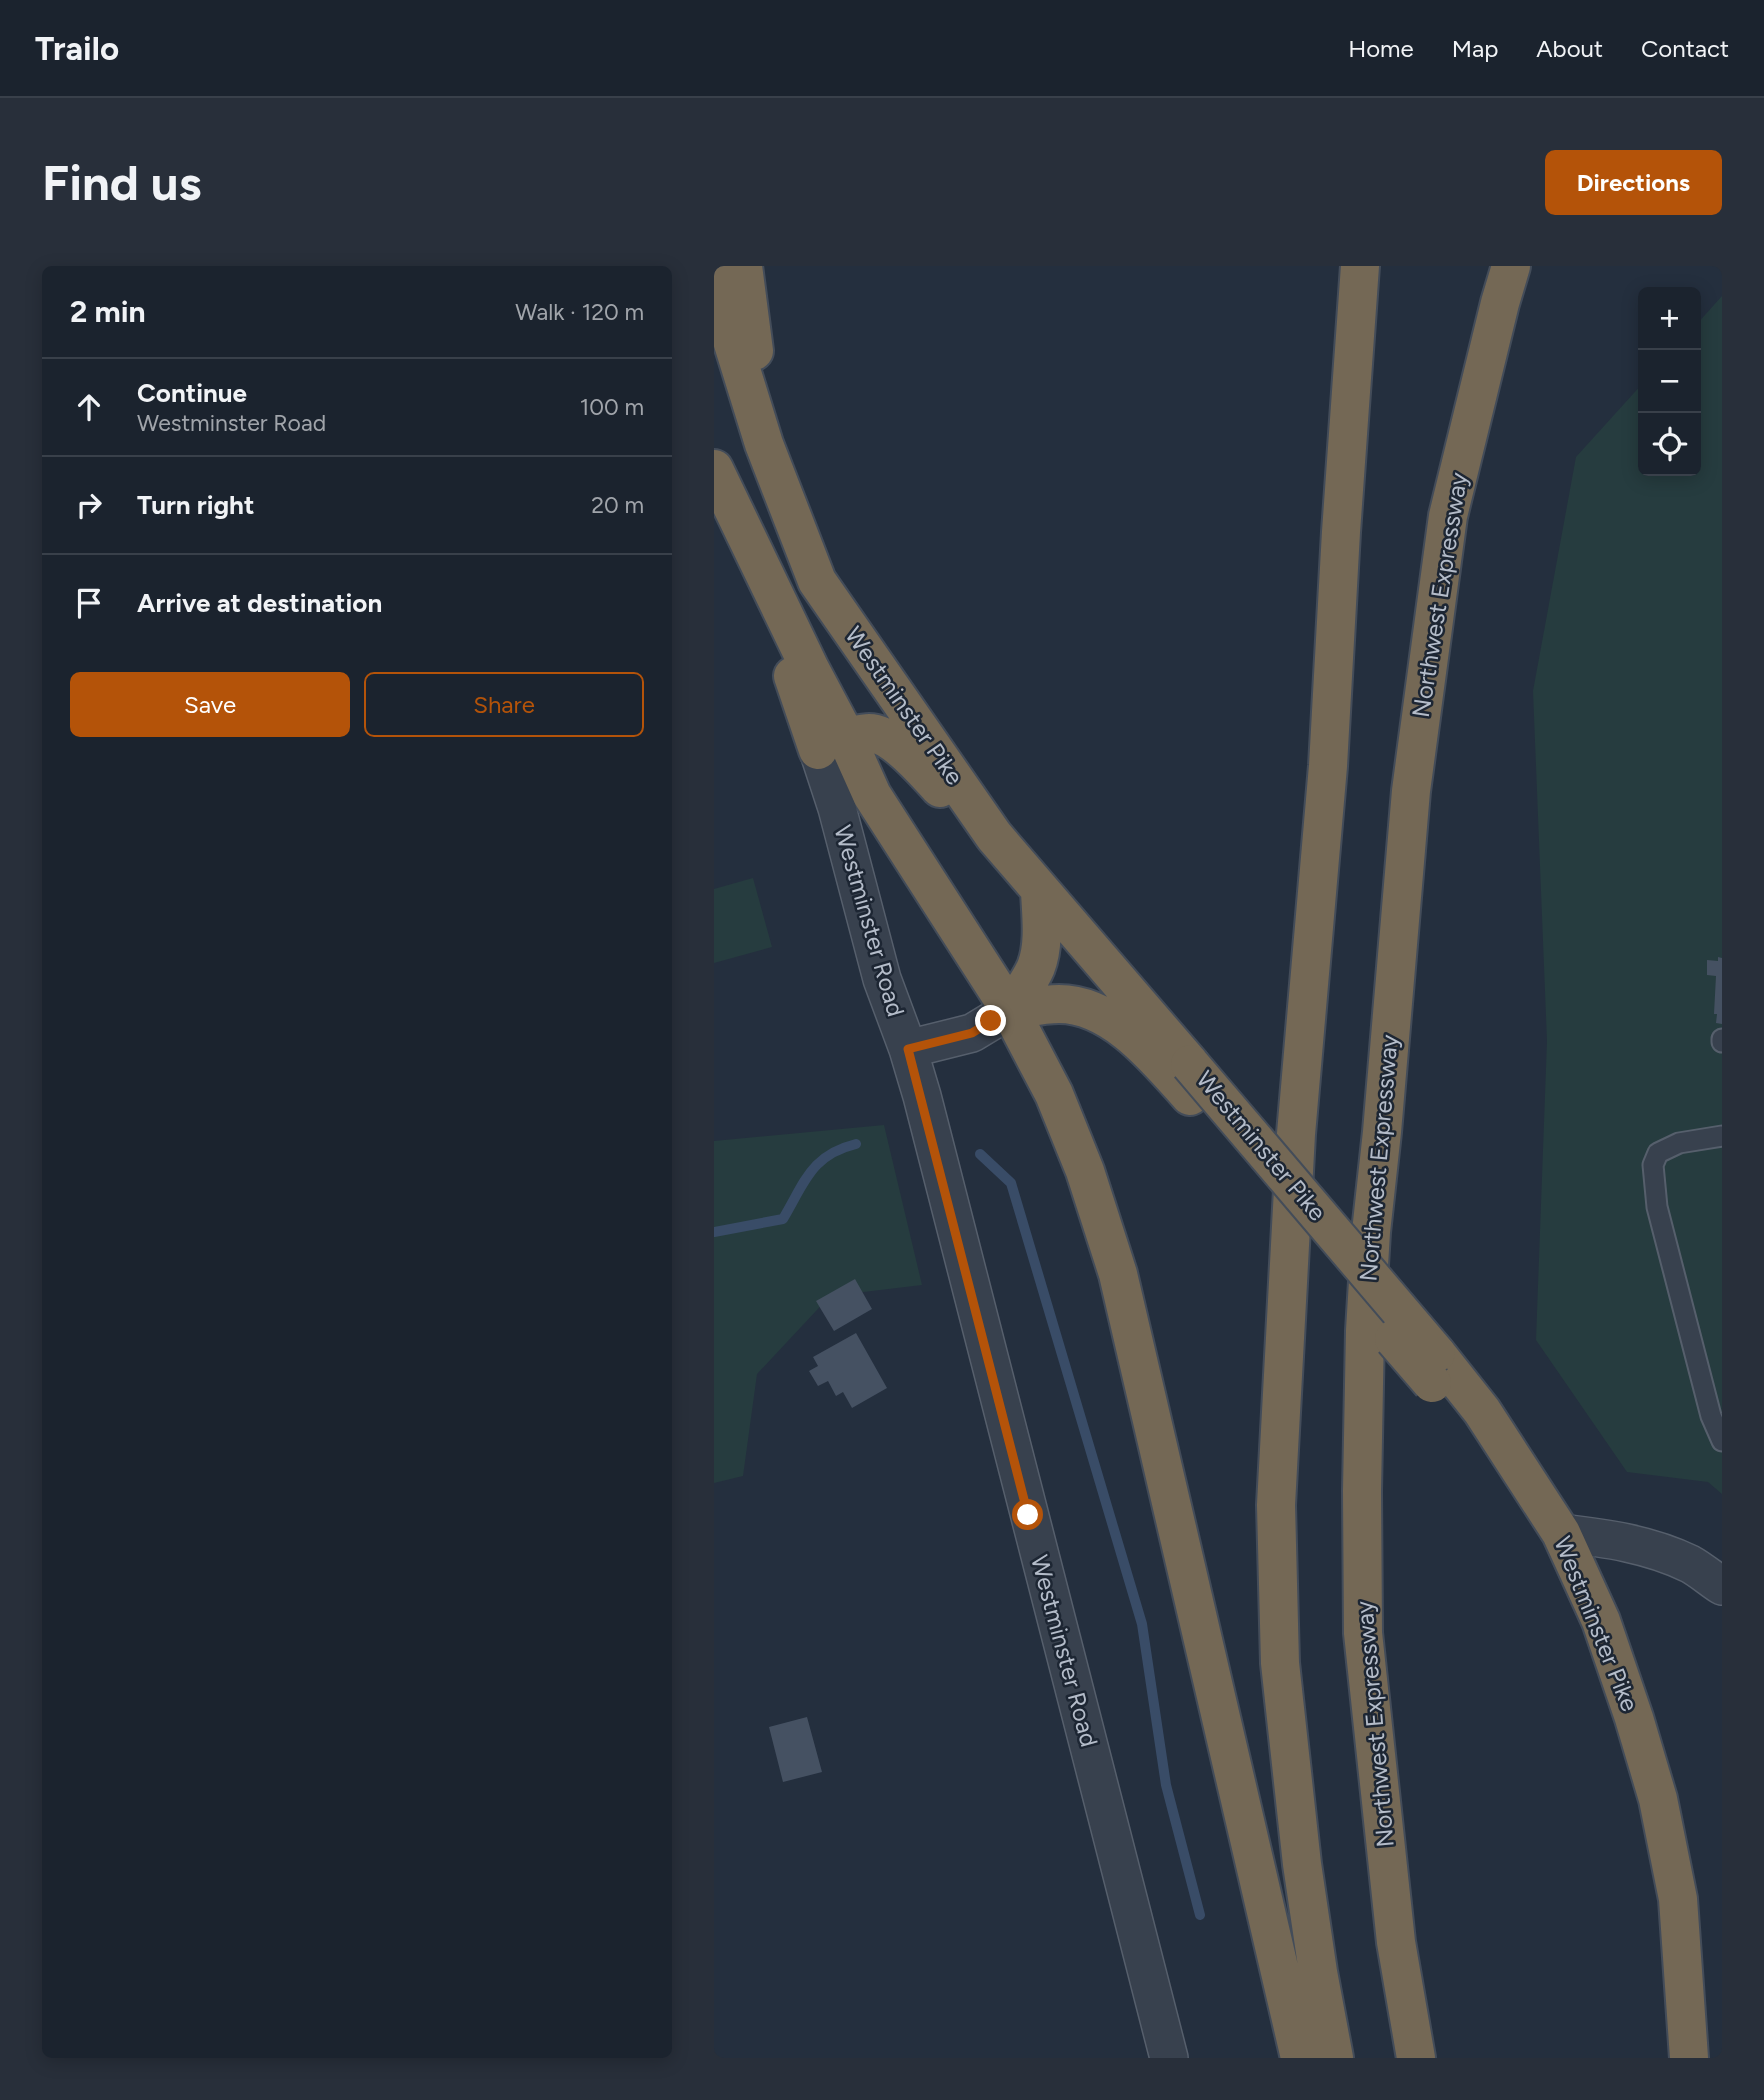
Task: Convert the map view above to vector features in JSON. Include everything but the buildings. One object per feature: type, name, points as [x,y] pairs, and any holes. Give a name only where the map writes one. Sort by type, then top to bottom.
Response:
[{"type":"highway","points":[[743,266],[764,444]]},
{"type":"highway","points":[[1334,2058],[1302,1864],[1280,1663],[1276,1505],[1296,1134],[1328,766],[1360,266]]},
{"type":"highway","name":"Northwest Expressway","points":[[1416,2058],[1396,1942],[1363,1633],[1365,1331],[1371,1232],[1411,791],[1444,543],[1483,369],[1511,266]]},
{"type":"highway","name":"Westminster Pike","points":[[714,282],[764,444],[817,581],[994,836],[1190,1080],[1434,1368],[1482,1411],[1561,1532],[1601,1622],[1658,1799],[1678,1899],[1689,2058]]},
{"type":"highway","points":[[714,471],[810,669],[832,744],[872,795],[1010,1010],[1059,1107],[1085,1171],[1118,1274],[1300,2058]]},
{"type":"highway","points":[[832,744],[871,733],[890,741],[912,758],[950,799],[994,836]]},
{"type":"highway","points":[[1010,1010],[1035,967],[1041,945],[1040,891]]},
{"type":"highway","points":[[1010,1010],[1060,1004],[1089,1009],[1118,1025],[1190,1080]]},
{"type":"street","name":"Westminster Road","points":[[832,744],[837,808],[882,979],[908,1049],[1169,2058]]},
{"type":"street","points":[[908,1049],[972,1033],[1010,1010]]},
{"type":"street","points":[[1561,1532],[1612,1539],[1650,1548],[1691,1565],[1722,1586]]},
{"type":"lane","points":[[1722,1136],[1679,1143],[1658,1153],[1653,1165],[1657,1207],[1711,1416],[1722,1441]]},
{"type":"green space","points":[[1722,296],[1722,1494],[1708,1482],[1627,1472],[1536,1340],[1547,1041],[1533,691],[1576,457],[1638,389],[1638,476],[1701,476],[1701,319]]},
{"type":"green space","points":[[753,878],[772,947],[714,963],[714,889]]},
{"type":"green space","points":[[884,1125],[922,1285],[830,1296],[757,1374],[743,1476],[714,1483],[714,1141]]},
{"type":"waterway","points":[[714,1232],[783,1219],[804,1182],[819,1163],[829,1155],[856,1144]]},
{"type":"waterway","points":[[980,1154],[1011,1183],[1142,1624],[1166,1785],[1200,1915]]},
{"type":"route","points":[[991,1021],[972,1033],[908,1049],[1028,1515]]}]
